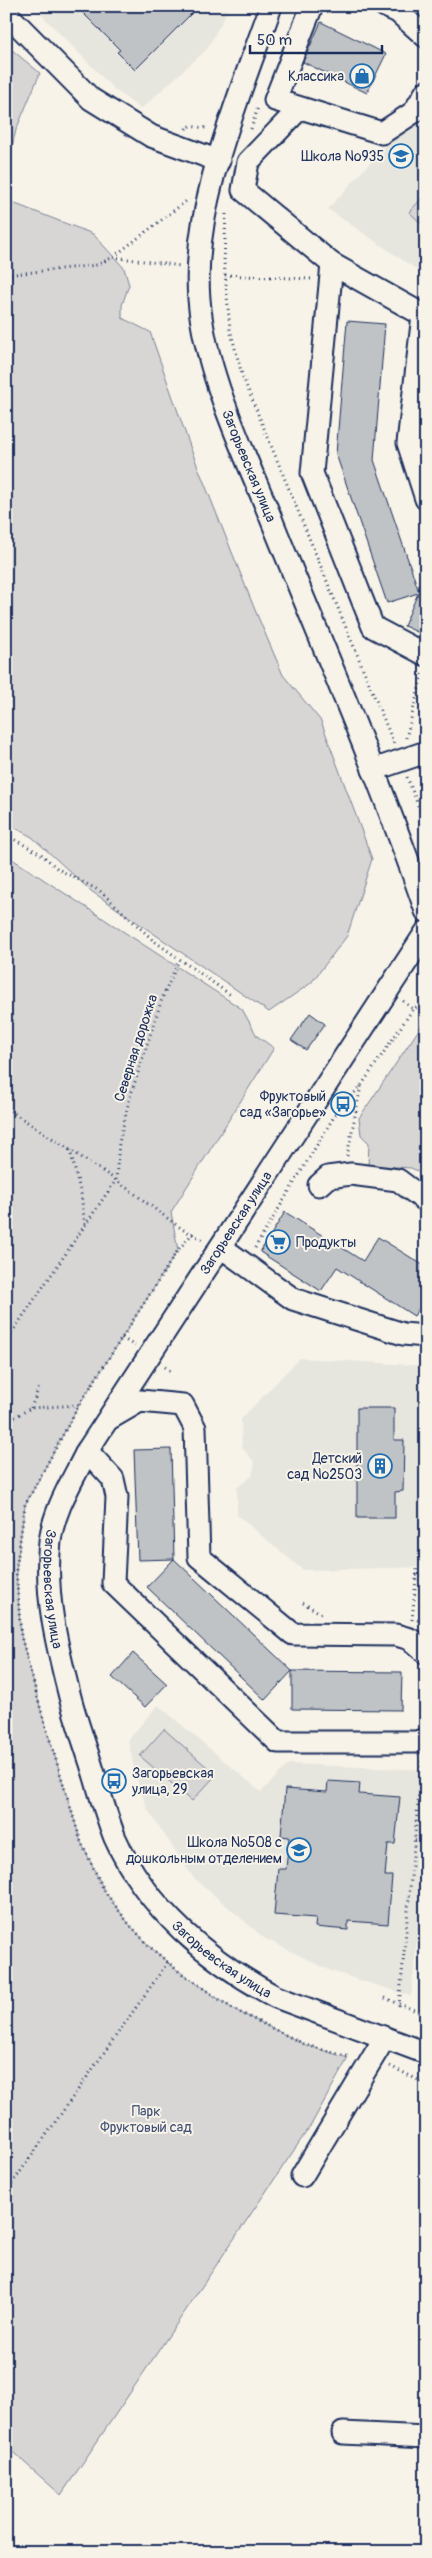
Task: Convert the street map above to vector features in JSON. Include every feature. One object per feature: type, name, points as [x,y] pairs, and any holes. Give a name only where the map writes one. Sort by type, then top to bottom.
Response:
[{"type":"street","name":"Загорьевская улица","points":[[271,6],[219,161],[212,188],[201,242],[199,298],[210,361],[240,442],[373,770],[426,911]]},
{"type":"street","points":[[312,6],[274,100],[382,133],[414,112],[426,92]]},
{"type":"street","points":[[386,6],[398,12],[426,37]]},
{"type":"street","points":[[6,13],[91,99],[151,136],[219,161]]},
{"type":"street","points":[[299,109],[248,162],[243,190],[332,272],[422,315],[408,443],[426,499]]},
{"type":"street","points":[[332,272],[312,473],[372,627],[425,661]]},
{"type":"street","points":[[373,770],[426,752]]},
{"type":"street","name":"Загорьевская улица","points":[[426,932],[87,1451],[58,1510],[50,1540],[47,1580],[54,1635],[74,1710],[115,1838],[141,1881],[165,1911],[187,1936],[276,1997],[384,2039],[426,2053]]},
{"type":"street","points":[[319,1185],[328,1177],[351,1174],[398,1180],[426,1200]]},
{"type":"street","points":[[221,1247],[293,1300],[403,1334],[426,1336]]},
{"type":"street","points":[[106,1421],[140,1401],[183,1405],[195,1428],[199,1557],[293,1634],[396,1635],[418,1646]]},
{"type":"street","points":[[87,1451],[113,1479],[117,1497],[113,1583],[278,1742],[416,1742],[425,1739]]},
{"type":"street","points":[[302,2176],[384,2039]]},
{"type":"street","points":[[343,2433],[426,2437]]},
{"type":"path","points":[[249,138],[260,100]]},
{"type":"path","points":[[6,274],[97,265],[114,256],[205,186],[212,188]]},
{"type":"path","points":[[226,210],[225,275],[230,329],[242,375],[426,826]]},
{"type":"path","points":[[114,256],[185,267]]},
{"type":"path","points":[[225,275],[332,272]]},
{"type":"path","points":[[401,761],[425,661]]},
{"type":"path","points":[[6,835],[41,854],[58,869],[100,891],[154,941],[232,996]]},
{"type":"path","name":"Северная дорожка","points":[[6,1341],[116,1180],[119,1143],[130,1097],[162,1000],[179,960]]},
{"type":"path","points":[[245,1266],[338,1110],[361,1086],[413,1008],[426,1002]]},
{"type":"path","points":[[344,1175],[361,1086]]},
{"type":"path","points":[[6,1108],[116,1180],[182,1229],[192,1233],[178,1250],[79,1405],[25,1505],[16,1570],[21,1636],[42,1714],[81,1842],[105,1892],[129,1924],[150,1947],[168,1962],[233,2009],[306,2045],[348,2058]]},
{"type":"path","points":[[70,1149],[81,1194],[85,1225]]},
{"type":"path","points":[[31,1408],[39,1387]]},
{"type":"path","points":[[6,1422],[31,1408],[79,1405]]},
{"type":"path","points":[[417,1569],[418,1646]]},
{"type":"path","points":[[416,1575],[426,1575]]},
{"type":"path","points":[[400,2006],[425,1739]]},
{"type":"path","points":[[415,1840],[426,1839]]},
{"type":"path","points":[[6,2192],[168,1962]]},
{"type":"path","points":[[385,1998],[400,2006],[426,2015]]},
{"type":"shaded area","points":[[33,6],[230,6],[207,49],[141,109],[115,90]]},
{"type":"shaded area","name":"Школа №935","points":[[426,102],[426,276],[328,209]]},
{"type":"shaded area","points":[[300,1358],[426,1366],[426,1567],[303,1570],[237,1515],[237,1488],[252,1476],[255,1463],[242,1447],[241,1419]]},
{"type":"shaded area","name":"Школа №508 с дошкольным отделением","points":[[158,1705],[261,1792],[289,1764],[426,1770],[426,1855],[411,1996],[331,1971],[264,1938],[193,1877],[148,1810],[136,1777],[128,1740]]},
{"type":"green space","points":[[6,45],[40,73],[16,130],[6,171]]},
{"type":"green space","points":[[6,183],[13,203],[93,234],[124,268],[129,285],[122,305],[122,318],[150,332],[192,452],[255,610],[283,675],[321,721],[372,859],[347,936],[311,983],[269,1012],[91,891],[32,837],[6,823]]},
{"type":"green space","points":[[426,194],[426,228],[409,212]]},
{"type":"green space","name":"Парк Фруктовый сад","points":[[6,855],[242,1009],[257,1036],[274,1048],[171,1212],[178,1250],[79,1405],[25,1505],[16,1570],[21,1636],[42,1714],[81,1842],[105,1892],[129,1924],[150,1947],[177,1970],[233,2009],[306,2045],[348,2058],[311,2125],[61,2495],[6,2446]]},
{"type":"green space","points":[[426,1019],[426,1175],[411,1168],[368,1165],[369,1143],[361,1135],[359,1118]]},
{"type":"green space","points":[[164,1729],[216,1775],[192,1801],[140,1756]]},
{"type":"building","points":[[76,6],[199,6],[135,70],[117,52],[120,50]]},
{"type":"building","points":[[321,22],[386,54],[367,93],[303,62]]},
{"type":"building","points":[[347,321],[385,324],[374,460],[419,592],[426,576],[426,636],[404,626],[418,593],[387,603],[336,454]]},
{"type":"building","points":[[310,1013],[325,1024],[306,1050],[291,1040]]},
{"type":"building","points":[[285,1212],[363,1261],[378,1237],[426,1267],[426,1296],[414,1316],[337,1267],[321,1291],[260,1252]]},
{"type":"building","name":"Детский сад №2503","points":[[357,1408],[394,1408],[394,1440],[404,1440],[403,1491],[395,1492],[395,1518],[357,1518]]},
{"type":"building","points":[[171,1449],[174,1559],[138,1560],[134,1450]]},
{"type":"building","points":[[174,1559],[292,1671],[265,1700],[147,1587]]},
{"type":"building","points":[[133,1653],[167,1684],[145,1707],[112,1677]]},
{"type":"building","points":[[292,1671],[402,1672],[401,1710],[292,1709]]},
{"type":"building","points":[[328,1781],[360,1783],[359,1794],[400,1797],[395,1844],[388,1844],[385,1876],[392,1876],[388,1924],[348,1921],[348,1930],[315,1927],[316,1918],[274,1915],[278,1869],[286,1869],[289,1837],[281,1836],[285,1789],[327,1792]]},
{"type":"place","name":"Классика","points":[[362,76]]},
{"type":"place","name":"Школа №935","points":[[401,156]]},
{"type":"place","name":"Фруктовый сад «Загорье»","points":[[343,1104]]},
{"type":"place","name":"Продукты","points":[[278,1242]]},
{"type":"place","name":"Детский сад №2503","points":[[380,1466]]},
{"type":"place","name":"Загорьевская улица, 29","points":[[114,1781]]},
{"type":"place","name":"Школа №508 с дошкольным отделением","points":[[299,1850]]}]
